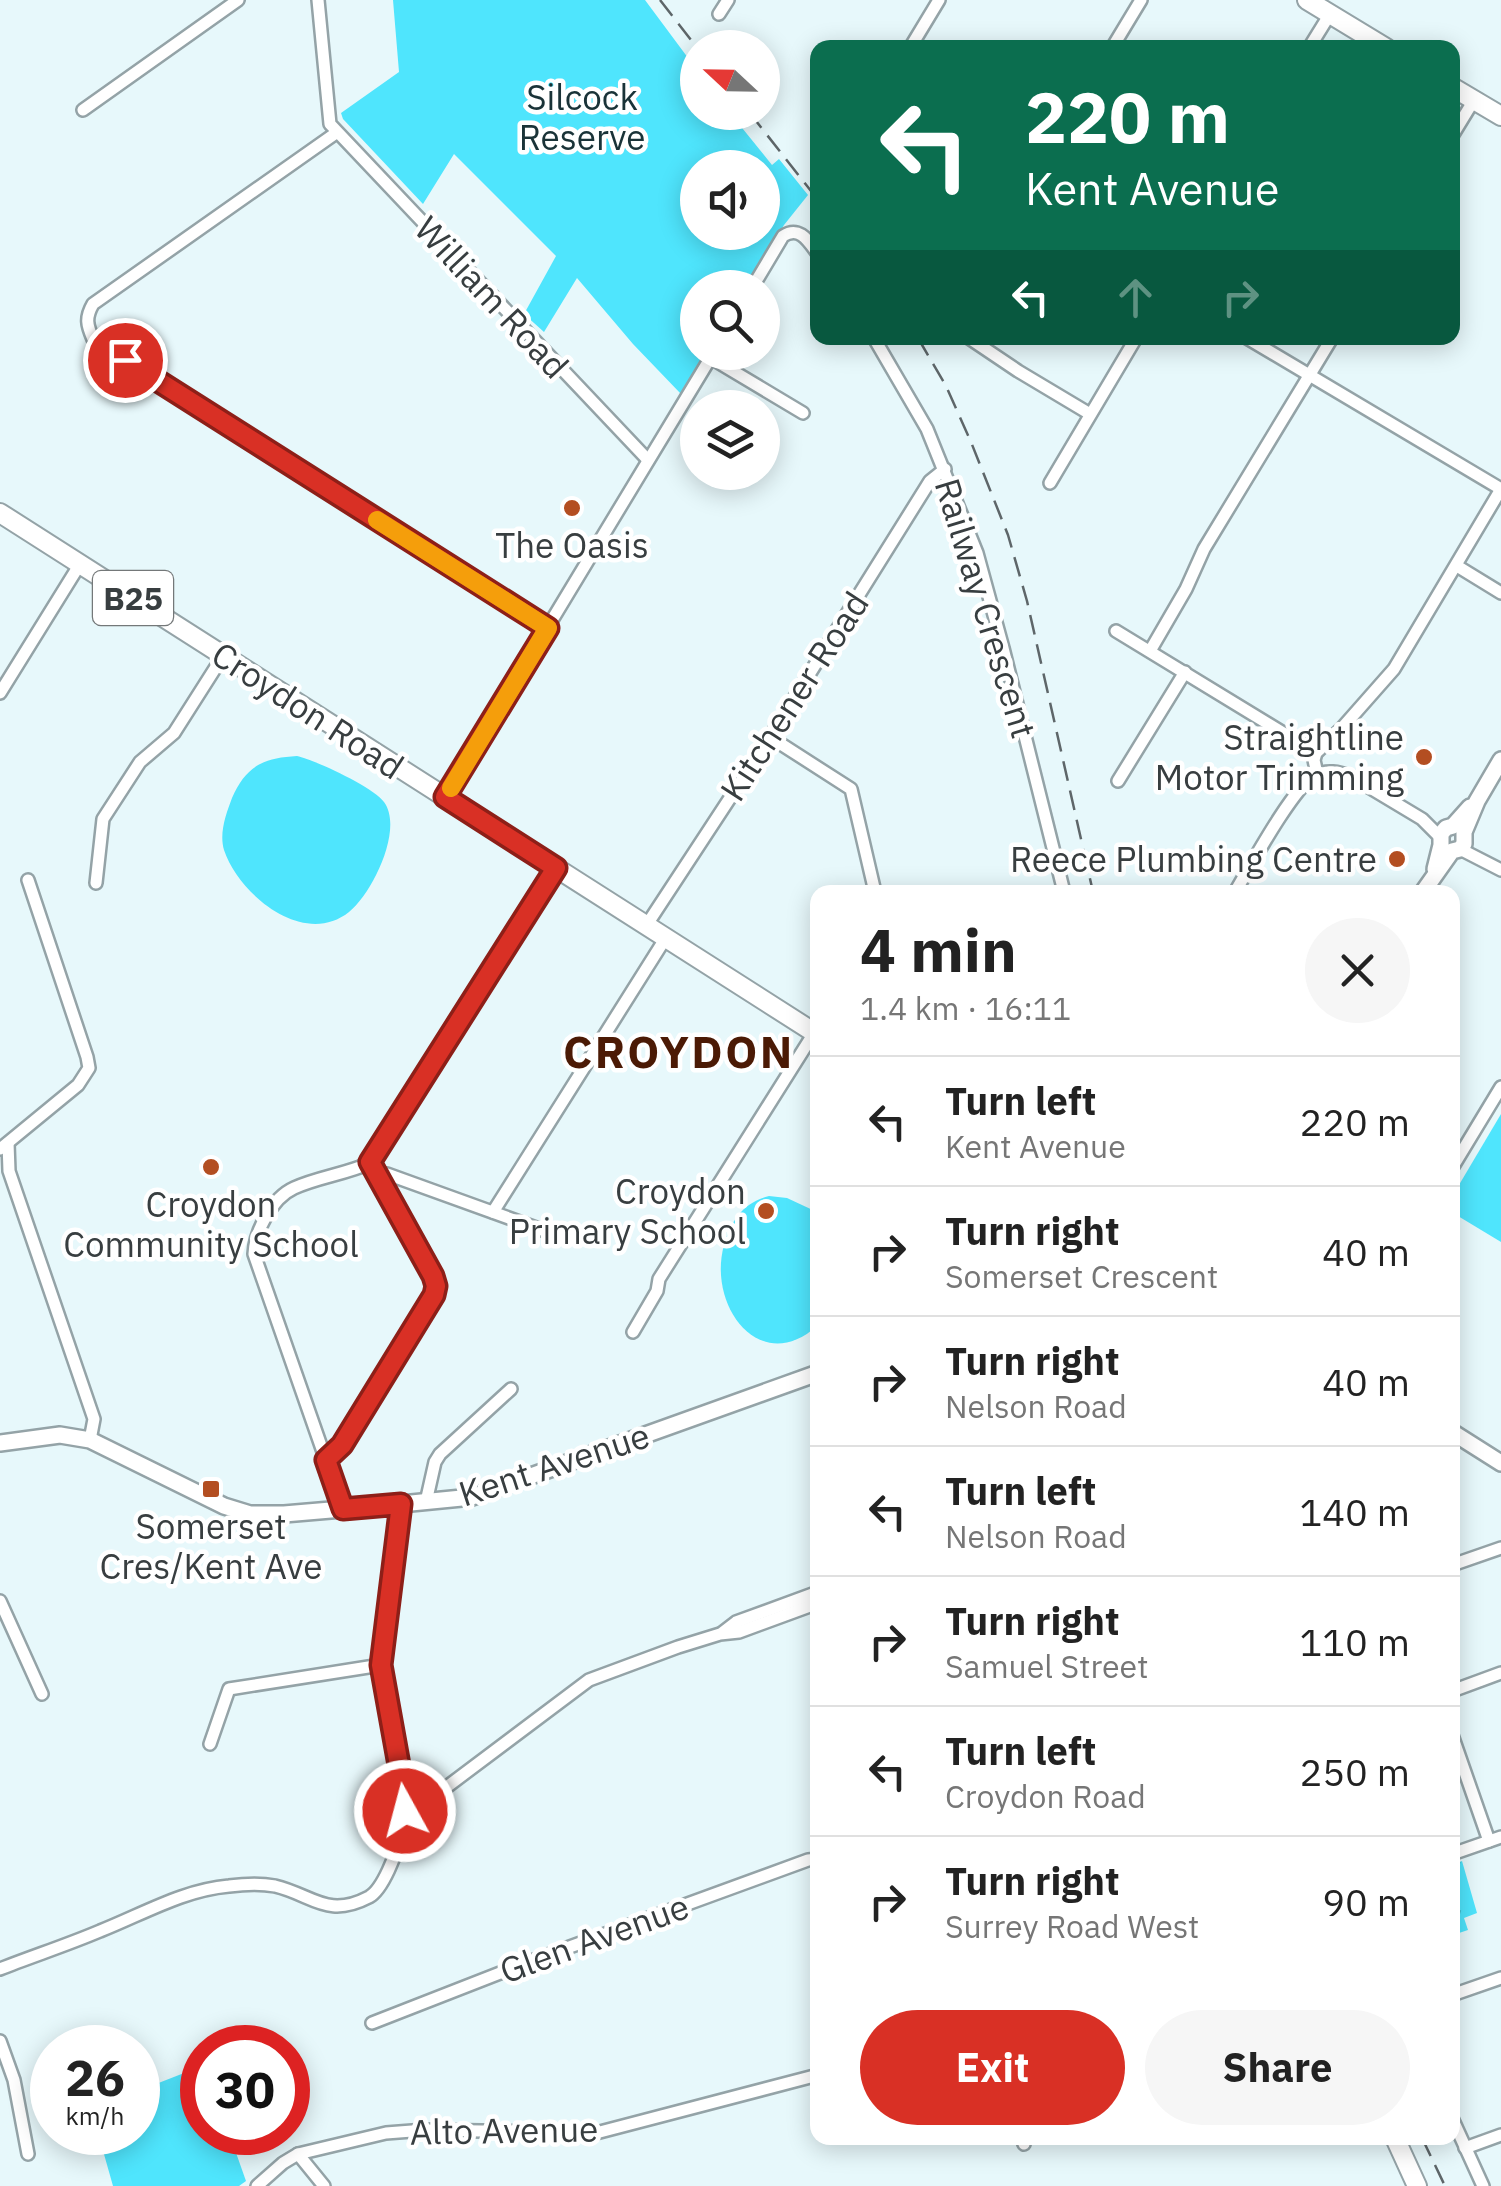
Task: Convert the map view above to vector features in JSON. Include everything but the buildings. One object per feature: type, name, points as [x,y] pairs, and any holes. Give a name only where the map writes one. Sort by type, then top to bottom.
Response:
[{"type":"main road","points":[[1321,6],[1374,40]]},
{"type":"main road","points":[[1460,92],[1501,116]]},
{"type":"main road","name":"Croydon Road","points":[[0,513],[810,1030]]},
{"type":"main road","points":[[1427,885],[1501,760]]},
{"type":"main road","name":"Kent Avenue","points":[[0,1443],[60,1436],[90,1440],[238,1510],[266,1515],[343,1509],[472,1497],[810,1377]]},
{"type":"main road","points":[[1460,1437],[1501,1463]]},
{"type":"main road","points":[[1397,2145],[1417,2186]]},
{"type":"street","points":[[82,110],[238,0]]},
{"type":"street","points":[[318,0],[328,112],[336,132],[93,304],[86,323],[93,339],[548,628]]},
{"type":"street","points":[[719,14],[728,0]]},
{"type":"street","points":[[915,40],[939,0]]},
{"type":"street","points":[[1117,40],[1141,0]]},
{"type":"street","points":[[1311,40],[1321,6]]},
{"type":"street","points":[[1460,123],[1474,100]]},
{"type":"street","name":"William Road","points":[[336,132],[648,460]]},
{"type":"street","points":[[763,270],[789,232],[804,236],[810,244]]},
{"type":"street","name":"Railway Crescent","points":[[878,345],[927,429],[977,553],[1062,885]]},
{"type":"street","points":[[979,345],[1090,414]]},
{"type":"street","points":[[1050,483],[1132,345]]},
{"type":"street","points":[[1259,345],[1501,489],[1394,669],[1316,753],[1317,774]]},
{"type":"street","points":[[1150,651],[1204,550],[1328,345]]},
{"type":"street","points":[[445,797],[703,370]]},
{"type":"street","points":[[736,370],[803,413]]},
{"type":"street","name":"Kitchener Road","points":[[646,926],[930,481],[944,469]]},
{"type":"street","points":[[0,693],[80,564]]},
{"type":"street","points":[[1457,566],[1501,593]]},
{"type":"street","points":[[1116,631],[1316,753]]},
{"type":"street","points":[[96,883],[103,819],[140,762],[174,734],[223,656]]},
{"type":"street","points":[[1118,781],[1185,672]]},
{"type":"street","points":[[1330,771],[1327,753],[1342,728]]},
{"type":"street","points":[[770,737],[851,789],[873,885]]},
{"type":"street","points":[[1238,885],[1302,786],[1317,774],[1330,771],[1352,777],[1501,870]]},
{"type":"street","points":[[343,1509],[254,1254],[255,1242],[266,1219],[291,1189],[351,1172],[370,1162],[556,868]]},
{"type":"street","points":[[28,880],[89,1068],[78,1084],[4,1146],[4,1168],[90,1406],[94,1419],[90,1440]]},
{"type":"street","points":[[493,1212],[666,939]]},
{"type":"street","points":[[634,1332],[657,1291],[659,1279],[810,1043]]},
{"type":"street","points":[[1460,1155],[1501,1087]]},
{"type":"street","points":[[326,1460],[342,1445],[436,1286],[370,1162]]},
{"type":"street","points":[[378,1176],[387,1174],[553,1234]]},
{"type":"street","points":[[426,1502],[440,1454],[510,1388]]},
{"type":"street","points":[[0,1969],[181,1896],[213,1888],[258,1884],[288,1890],[332,1907],[357,1902],[375,1892],[411,1809],[381,1665],[401,1504]]},
{"type":"street","points":[[1460,1562],[1501,1548]]},
{"type":"street","points":[[720,1634],[736,1622],[810,1595]]},
{"type":"street","points":[[0,1601],[42,1694]]},
{"type":"street","points":[[411,1809],[424,1804],[589,1680],[810,1606]]},
{"type":"street","points":[[210,1744],[229,1690],[381,1665]]},
{"type":"street","points":[[1460,1688],[1501,1674]]},
{"type":"street","points":[[1460,1754],[1495,1839],[1460,1851]]},
{"type":"street","name":"Glen Avenue","points":[[372,2023],[810,1860]]},
{"type":"street","points":[[1460,1992],[1501,1978]]},
{"type":"street","points":[[0,2041],[14,2080],[28,2154]]},
{"type":"street","name":"Alto Avenue","points":[[310,2151],[410,2130],[596,2133],[810,2076]]},
{"type":"street","points":[[1465,2148],[1501,2135]]},
{"type":"street","points":[[1460,2136],[1484,2186]]},
{"type":"street","name":"Alto Avenue","points":[[257,2186],[296,2155]]},
{"type":"street","points":[[299,2155],[324,2186]]},
{"type":"green space","name":"Silcock Reserve","points":[[393,0],[645,0],[680,47],[680,130],[744,130],[760,150],[680,150],[680,250],[769,250],[756,270],[680,270],[680,370],[696,370],[680,393],[577,278],[544,332],[524,314],[556,256],[454,154],[423,204],[341,113],[399,72]]},
{"type":"green space","name":"Silcock Reserve","points":[[780,160],[808,195],[780,232]]},
{"type":"green space","points":[[297,756],[330,768],[368,789],[384,802],[389,814],[388,844],[367,891],[349,912],[331,922],[313,924],[275,911],[244,884],[224,850],[226,817],[243,778],[265,762]]},
{"type":"green space","points":[[1501,1114],[1501,1242],[1460,1217],[1460,1183]]},
{"type":"green space","points":[[769,1196],[787,1198],[810,1209],[810,1331],[796,1340],[776,1343],[758,1339],[743,1328],[723,1291],[724,1245],[735,1220],[752,1203]]},
{"type":"green space","points":[[1460,1862],[1477,1913],[1464,1918],[1468,1930],[1460,1933]]},
{"type":"green space","points":[[180,2075],[180,2155],[237,2155],[246,2181],[239,2186],[113,2186],[104,2155],[160,2155],[160,2082]]},
{"type":"railway","points":[[660,0],[683,30]]},
{"type":"railway","points":[[763,130],[810,190]]},
{"type":"railway","points":[[922,345],[946,386],[1008,535],[1027,601],[1091,885]]},
{"type":"railway","points":[[1425,2145],[1445,2186]]},
{"type":"slow traffic","points":[[377,520],[548,628],[451,788]]},
{"type":"place","name":"The Oasis","points":[[572,508]]},
{"type":"place","name":"Straightline Motor Trimming","points":[[1424,757]]},
{"type":"place","name":"Reece Plumbing Centre","points":[[1397,859]]},
{"type":"place","name":"Croydon Community School","points":[[211,1167]]},
{"type":"place","name":"Croydon Primary School","points":[[766,1211]]},
{"type":"place","name":"Somerset Cres/Kent Ave","points":[[211,1489]]},
{"type":"district","name":"CROYDON","points":[[679,1051]]},
{"type":"route","points":[[125,360],[548,628],[445,797],[556,868],[370,1162],[436,1286],[430,1306],[342,1445],[326,1460],[343,1509],[401,1504],[381,1665],[405,1811]]}]
